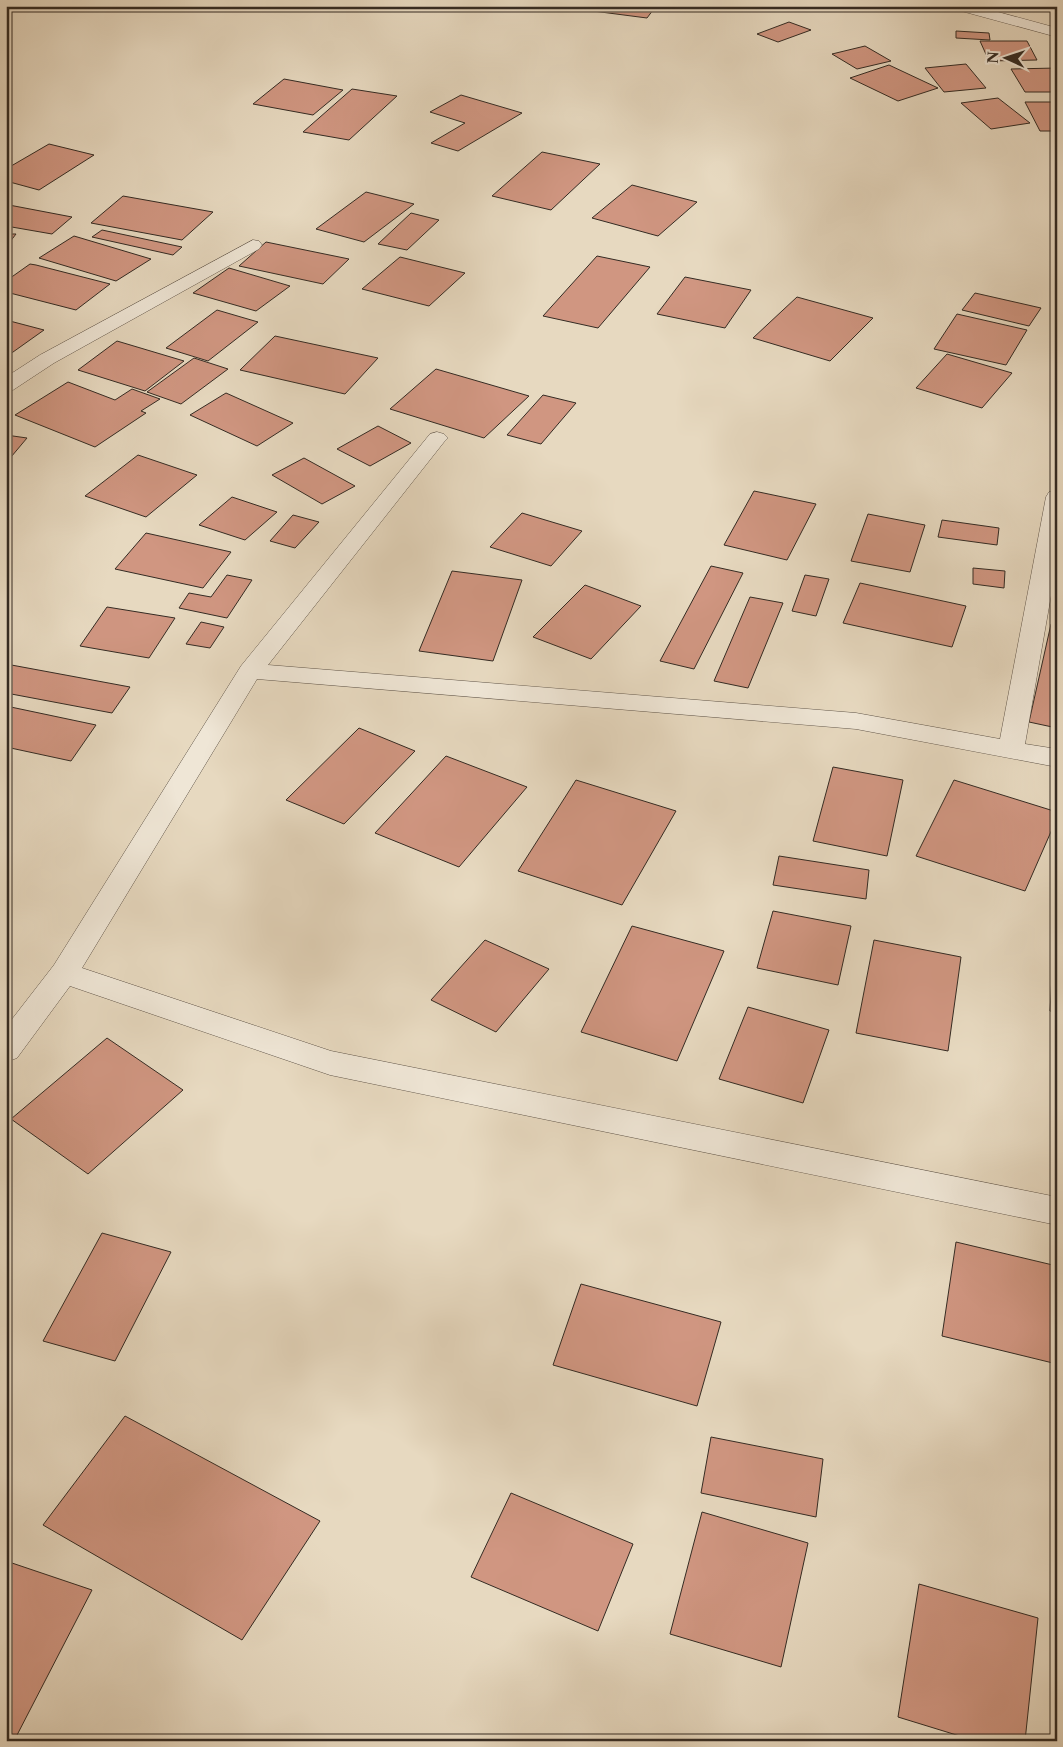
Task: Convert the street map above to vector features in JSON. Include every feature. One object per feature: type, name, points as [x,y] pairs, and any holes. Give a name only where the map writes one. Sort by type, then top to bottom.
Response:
[{"type":"street","points":[[959,6],[1057,33]]},
{"type":"street","points":[[6,386],[47,359],[253,245]]},
{"type":"street","points":[[6,1050],[64,973],[250,671],[437,438]]},
{"type":"street","points":[[1011,749],[1057,497]]},
{"type":"street","points":[[250,671],[856,721],[1057,758]]},
{"type":"street","points":[[64,973],[330,1063],[1057,1211]]},
{"type":"building","points":[[460,6],[484,6],[473,11]]},
{"type":"building","points":[[597,6],[656,6],[647,18],[593,11]]},
{"type":"building","points":[[789,22],[811,30],[778,42],[757,34]]},
{"type":"building","points":[[956,31],[989,33],[990,40],[956,38]]},
{"type":"building","points":[[980,41],[1027,41],[1037,60],[989,61]]},
{"type":"building","points":[[865,46],[891,61],[857,69],[832,54]]},
{"type":"building","points":[[966,64],[986,88],[944,92],[925,68]]},
{"type":"building","points":[[889,65],[938,88],[898,101],[850,78]]},
{"type":"building","points":[[1057,68],[1057,92],[1025,92],[1011,69]]},
{"type":"building","points":[[284,79],[343,90],[313,115],[253,104]]},
{"type":"building","points":[[352,89],[397,96],[349,140],[303,132]]},
{"type":"building","points":[[461,95],[522,113],[458,151],[431,143],[465,123],[430,112]]},
{"type":"building","points":[[998,98],[1030,123],[991,129],[961,103]]},
{"type":"building","points":[[1025,102],[1057,102],[1057,131],[1040,131]]},
{"type":"building","points":[[49,144],[94,155],[39,190],[6,181],[6,169]]},
{"type":"building","points":[[542,152],[600,164],[551,210],[492,196]]},
{"type":"building","points":[[632,185],[697,202],[658,236],[592,218]]},
{"type":"building","points":[[366,192],[414,204],[364,242],[316,229]]},
{"type":"building","points":[[123,196],[213,212],[182,240],[91,223]]},
{"type":"building","points":[[9,205],[72,217],[52,234],[6,226],[6,207]]},
{"type":"building","points":[[411,213],[439,220],[407,250],[378,244]]},
{"type":"building","points":[[102,230],[182,247],[173,255],[92,237]]},
{"type":"building","points":[[6,234],[16,234],[6,247]]},
{"type":"building","points":[[74,236],[151,259],[116,281],[39,258]]},
{"type":"building","points":[[266,242],[349,259],[323,284],[239,266]]},
{"type":"building","points":[[597,256],[650,267],[598,328],[543,316]]},
{"type":"building","points":[[400,257],[465,273],[429,306],[362,289]]},
{"type":"building","points":[[30,264],[110,284],[76,310],[6,292],[6,281]]},
{"type":"building","points":[[229,268],[290,286],[256,311],[193,293]]},
{"type":"building","points":[[685,277],[751,290],[725,328],[657,314]]},
{"type":"building","points":[[975,293],[1041,308],[1029,326],[962,310]]},
{"type":"building","points":[[797,297],[873,318],[830,361],[753,338]]},
{"type":"building","points":[[217,310],[258,322],[208,361],[166,348]]},
{"type":"building","points":[[957,314],[1027,330],[1006,365],[934,349]]},
{"type":"building","points":[[6,320],[44,330],[6,357]]},
{"type":"building","points":[[275,336],[378,358],[345,394],[240,370]]},
{"type":"building","points":[[117,341],[184,361],[145,391],[78,370]]},
{"type":"building","points":[[947,354],[1012,373],[982,408],[916,388]]},
{"type":"building","points":[[194,358],[228,369],[181,404],[147,392]]},
{"type":"building","points":[[436,369],[529,396],[484,438],[390,409]]},
{"type":"building","points":[[68,382],[115,400],[132,389],[160,399],[141,411],[146,413],[95,447],[15,415]]},
{"type":"building","points":[[226,393],[293,423],[257,446],[190,415]]},
{"type":"building","points":[[543,395],[576,403],[541,444],[507,435]]},
{"type":"building","points":[[378,426],[411,443],[370,466],[337,449]]},
{"type":"building","points":[[6,435],[27,438],[6,463]]},
{"type":"building","points":[[138,455],[197,475],[146,517],[85,496]]},
{"type":"building","points":[[304,458],[355,486],[322,504],[272,475]]},
{"type":"building","points":[[754,491],[816,504],[787,560],[724,545]]},
{"type":"building","points":[[232,497],[277,512],[245,540],[199,525]]},
{"type":"building","points":[[522,513],[582,531],[551,566],[490,547]]},
{"type":"building","points":[[868,514],[925,525],[910,572],[851,561]]},
{"type":"building","points":[[293,515],[319,522],[295,548],[270,541]]},
{"type":"building","points":[[942,520],[999,528],[997,545],[938,537]]},
{"type":"building","points":[[146,533],[231,552],[203,588],[115,569]]},
{"type":"building","points":[[711,566],[743,573],[694,669],[660,661]]},
{"type":"building","points":[[973,568],[1005,571],[1004,588],[973,584]]},
{"type":"building","points":[[452,571],[522,580],[493,661],[419,651]]},
{"type":"building","points":[[227,575],[252,580],[227,618],[179,608],[189,593],[211,597]]},
{"type":"building","points":[[805,575],[829,579],[816,616],[792,611]]},
{"type":"building","points":[[860,583],[966,606],[952,647],[843,623]]},
{"type":"building","points":[[585,585],[641,606],[591,659],[533,637]]},
{"type":"building","points":[[750,597],[783,603],[748,688],[714,681]]},
{"type":"building","points":[[107,607],[175,618],[149,658],[80,646]]},
{"type":"building","points":[[201,622],[224,627],[210,648],[186,644]]},
{"type":"building","points":[[1051,624],[1057,626],[1057,728],[1029,722]]},
{"type":"building","points":[[6,664],[130,687],[112,713],[6,693]]},
{"type":"building","points":[[6,706],[96,725],[71,761],[6,747]]},
{"type":"building","points":[[359,728],[415,751],[344,824],[286,800]]},
{"type":"building","points":[[446,756],[527,787],[459,867],[375,833]]},
{"type":"building","points":[[833,767],[903,780],[887,856],[813,841]]},
{"type":"building","points":[[576,780],[676,811],[622,905],[518,871]]},
{"type":"building","points":[[954,780],[1057,812],[1057,818],[1025,891],[916,856]]},
{"type":"building","points":[[779,856],[869,870],[866,899],[773,885]]},
{"type":"building","points":[[773,911],[851,926],[838,985],[757,968]]},
{"type":"building","points":[[632,926],[724,951],[677,1061],[581,1032]]},
{"type":"building","points":[[485,940],[549,969],[496,1032],[431,1000]]},
{"type":"building","points":[[874,940],[961,957],[948,1051],[856,1033]]},
{"type":"building","points":[[1053,958],[1057,959],[1057,1013],[1050,1011]]},
{"type":"building","points":[[748,1007],[829,1030],[803,1103],[719,1079]]},
{"type":"building","points":[[107,1038],[183,1090],[88,1174],[11,1119]]},
{"type":"building","points":[[1057,1072],[1057,1144],[1053,1143]]},
{"type":"building","points":[[102,1233],[171,1252],[115,1361],[43,1341]]},
{"type":"building","points":[[956,1242],[1057,1266],[1057,1364],[942,1336]]},
{"type":"building","points":[[581,1284],[721,1322],[697,1406],[553,1365]]},
{"type":"building","points":[[125,1416],[320,1521],[242,1640],[43,1525]]},
{"type":"building","points":[[711,1437],[823,1459],[816,1517],[701,1493]]},
{"type":"building","points":[[511,1493],[633,1544],[598,1631],[471,1577]]},
{"type":"building","points":[[702,1512],[808,1543],[781,1667],[670,1634]]},
{"type":"building","points":[[6,1561],[92,1590],[16,1737],[6,1734]]},
{"type":"building","points":[[919,1584],[1038,1618],[1025,1741],[976,1741],[898,1717]]}]
